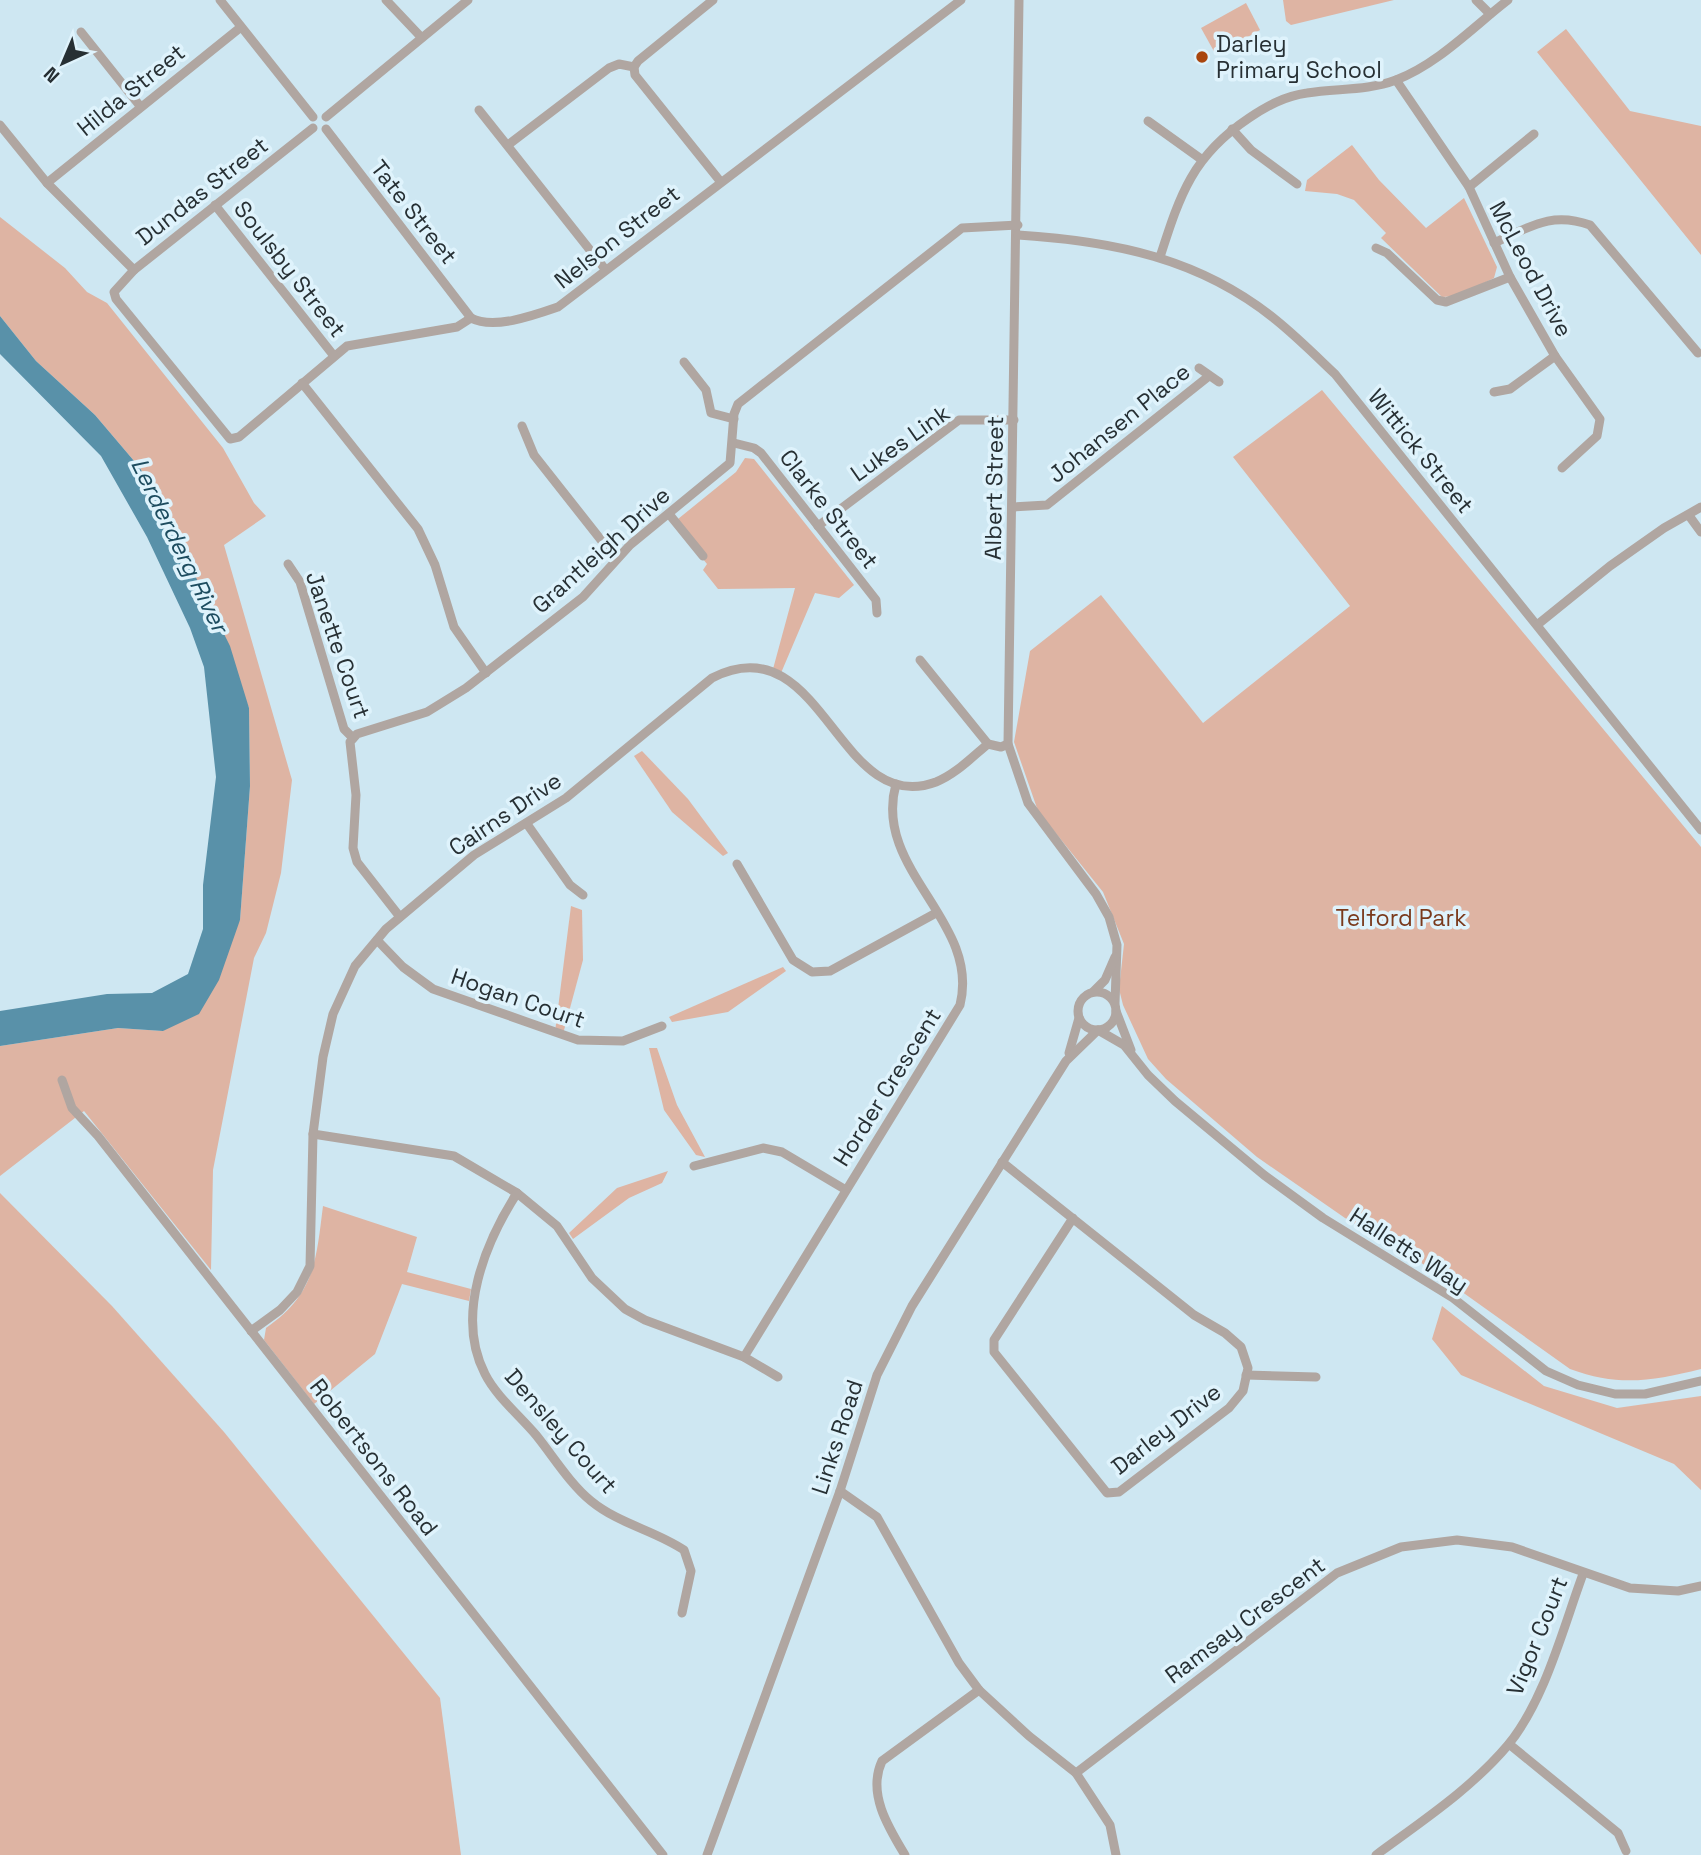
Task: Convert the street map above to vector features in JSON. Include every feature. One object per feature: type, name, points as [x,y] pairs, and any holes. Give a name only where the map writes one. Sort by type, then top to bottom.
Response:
[{"type":"street","points":[[219,0],[313,117],[313,128],[319,131],[326,129],[326,117],[468,0]]},
{"type":"street","points":[[386,0],[421,37]]},
{"type":"street","points":[[713,0],[638,61],[634,68],[635,75],[720,181]]},
{"type":"street","name":"Nelson Street","points":[[230,439],[239,437],[350,345],[457,327],[471,318],[482,323],[498,322],[555,308],[961,0]]},
{"type":"street","name":"Albert Street","points":[[1019,0],[1018,230],[1008,744],[1028,803],[1096,894],[1109,917],[1117,945],[1116,1007]]},
{"type":"street","points":[[1476,0],[1490,14]]},
{"type":"street","points":[[1160,257],[1179,200],[1201,159],[1232,129],[1273,103],[1307,93],[1343,91],[1396,80],[1420,69],[1508,0]]},
{"type":"street","name":"Hilda Street","points":[[47,183],[241,27]]},
{"type":"street","points":[[81,32],[140,106]]},
{"type":"street","points":[[508,145],[609,68],[620,64],[634,68]]},
{"type":"street","name":"McLeod Drive","points":[[1396,80],[1468,187],[1510,277],[1555,356],[1600,419],[1597,436],[1562,468]]},
{"type":"street","points":[[479,110],[606,270]]},
{"type":"street","points":[[313,117],[321,114],[326,117]]},
{"type":"street","points":[[1148,121],[1201,159]]},
{"type":"street","points":[[0,125],[47,183],[134,270]]},
{"type":"street","name":"Dundas Street","points":[[230,439],[117,299],[116,286],[313,128]]},
{"type":"street","name":"Tate Street","points":[[326,129],[471,318]]},
{"type":"street","points":[[1232,129],[1251,150],[1297,184]]},
{"type":"street","points":[[1468,187],[1534,134]]},
{"type":"street","name":"Soulsby Street","points":[[215,205],[334,356]]},
{"type":"street","points":[[1494,243],[1553,218],[1570,218],[1590,225],[1698,353]]},
{"type":"street","points":[[684,362],[706,390],[710,413],[734,419],[738,404],[962,228],[1018,230]]},
{"type":"street","name":"Wittick Street","points":[[1018,230],[1107,243],[1160,257],[1213,279],[1275,319],[1335,374],[1701,830]]},
{"type":"street","points":[[1376,248],[1387,253],[1437,300],[1447,302],[1510,277]]},
{"type":"street","points":[[1494,392],[1510,389],[1555,356]]},
{"type":"street","points":[[1199,368],[1219,382]]},
{"type":"street","name":"Johansen Place","points":[[1013,507],[1047,505],[1209,376]]},
{"type":"street","points":[[302,383],[418,529],[435,565],[454,627],[486,673]]},
{"type":"street","name":"Grantleigh Drive","points":[[353,738],[357,734],[427,712],[486,673],[583,597],[616,559],[730,463],[734,443],[734,419]]},
{"type":"street","name":"Lukes Link","points":[[818,526],[960,420],[1014,419]]},
{"type":"street","points":[[522,426],[534,455],[616,559]]},
{"type":"street","name":"Clarke Street","points":[[734,443],[758,450],[876,600],[877,613]]},
{"type":"street","points":[[1537,625],[1653,536],[1690,517],[1701,507]]},
{"type":"street","points":[[669,514],[703,556]]},
{"type":"street","points":[[1690,517],[1701,532]]},
{"type":"street","name":"Janette Court","points":[[288,564],[300,582],[344,729],[353,738]]},
{"type":"street","points":[[920,660],[988,744],[1001,747],[1008,744]]},
{"type":"street","name":"Cairns Drive","points":[[251,1331],[297,1292],[310,1266],[313,1134],[323,1057],[333,1014],[355,966],[400,917],[474,855],[566,798],[712,678],[736,669],[772,671],[789,679],[802,690],[863,763],[896,784]]},
{"type":"street","points":[[353,738],[350,742],[356,795],[353,848],[357,862],[400,917]]},
{"type":"street","points":[[896,784],[936,782],[951,774],[988,744]]},
{"type":"street","name":"Horder Crescent","points":[[744,1357],[960,1006],[964,972],[960,958],[897,843],[891,817],[896,784]]},
{"type":"street","points":[[527,824],[570,885],[583,895]]},
{"type":"street","points":[[737,864],[793,960],[812,972],[830,971],[936,913]]},
{"type":"street","name":"Hogan Court","points":[[377,940],[402,967],[433,989],[578,1040],[623,1041],[663,1026]]},
{"type":"street","points":[[1092,992],[1106,994],[1116,1007],[1112,1023],[1098,1030],[1088,1028],[1079,1018],[1081,1000],[1105,980],[1117,945]]},
{"type":"street","name":"Halletts Way","points":[[1116,1007],[1133,1054]]},
{"type":"street","name":"Links Road","points":[[707,1855],[840,1492],[877,1376],[912,1306],[1066,1061],[1077,1034],[1079,1018]]},
{"type":"street","name":"Halletts Way","points":[[1098,1030],[1114,1038],[1133,1054],[1148,1075],[1175,1101],[1264,1175],[1323,1217],[1453,1298],[1546,1371],[1578,1385],[1615,1394],[1645,1394],[1701,1381]]},
{"type":"street","name":"Links Road","points":[[1066,1061],[1098,1030]]},
{"type":"street","name":"Robertsons Road","points":[[62,1080],[72,1108],[98,1136],[663,1855]]},
{"type":"street","points":[[313,1134],[454,1156],[517,1194],[557,1226],[592,1278],[625,1309],[645,1320],[744,1357],[778,1377]]},
{"type":"street","points":[[694,1166],[763,1148],[782,1152],[846,1190]]},
{"type":"street","name":"Darley Drive","points":[[1002,1162],[1073,1218],[1194,1315],[1225,1333],[1241,1348],[1248,1368],[1243,1391],[1229,1408],[1119,1492],[1107,1493],[994,1352],[994,1340],[1073,1218]]},
{"type":"street","name":"Densley Court","points":[[517,1194],[499,1221],[481,1267],[475,1294],[471,1323],[485,1374],[589,1500],[622,1522],[666,1538],[684,1550],[691,1571],[682,1613]]},
{"type":"street","points":[[1246,1375],[1316,1377]]},
{"type":"street","points":[[840,1492],[877,1517],[959,1663],[979,1690],[1028,1736],[1076,1773],[1110,1825],[1116,1855]]},
{"type":"street","name":"Ramsay Crescent","points":[[1076,1773],[1337,1573],[1401,1546],[1457,1540],[1512,1547],[1583,1574],[1630,1588],[1678,1591],[1701,1586]]},
{"type":"street","name":"Vigor Court","points":[[1376,1855],[1462,1791],[1509,1744],[1541,1688],[1583,1574]]},
{"type":"street","points":[[905,1855],[880,1803],[876,1774],[882,1761],[979,1690]]},
{"type":"street","points":[[1509,1744],[1618,1833],[1626,1851]]},
{"type":"green space","points":[[1283,0],[1394,0],[1291,25],[1286,21]]},
{"type":"green space","points":[[1246,3],[1260,30],[1216,55],[1201,28]]},
{"type":"green space","points":[[1566,29],[1630,111],[1701,126],[1701,255],[1537,52]]},
{"type":"green space","points":[[1352,145],[1379,180],[1426,228],[1464,198],[1497,267],[1494,278],[1458,296],[1442,297],[1381,238],[1386,233],[1354,200],[1337,194],[1305,191],[1307,180]]},
{"type":"green space","points":[[0,217],[65,268],[87,292],[107,303],[223,448],[254,503],[266,516],[224,545],[292,780],[281,873],[266,933],[254,958],[213,1170],[211,1270],[84,1111],[0,1176],[0,1046],[118,1028],[163,1031],[240,920],[250,786],[249,708],[188,564],[140,468],[95,415],[36,361],[0,316]]},
{"type":"green space","name":"Telford Park","points":[[1322,390],[1701,847],[1701,1369],[1667,1377],[1620,1380],[1570,1369],[1423,1264],[1345,1218],[1257,1157],[1166,1079],[1148,1059],[1123,1005],[1119,989],[1124,944],[1103,892],[1038,811],[1014,742],[1030,651],[1101,595],[1203,723],[1350,606],[1233,457]]},
{"type":"green space","points":[[745,458],[754,459],[854,585],[839,598],[815,593],[781,673],[773,669],[795,588],[718,589],[703,570],[707,564],[680,531],[678,519],[736,472]]},
{"type":"green space","points":[[642,751],[688,799],[728,853],[723,856],[672,812],[634,756]]},
{"type":"green space","points":[[571,906],[582,910],[583,960],[563,1034],[555,1032]]},
{"type":"green space","points":[[783,967],[786,971],[728,1012],[672,1022],[669,1017]]},
{"type":"green space","points":[[649,1048],[657,1048],[677,1105],[705,1157],[696,1155],[664,1110]]},
{"type":"green space","points":[[668,1171],[662,1183],[629,1198],[573,1239],[569,1233],[617,1188]]},
{"type":"green space","points":[[0,1193],[112,1306],[224,1432],[440,1698],[461,1855],[0,1855]]},
{"type":"green space","points":[[323,1206],[417,1237],[407,1272],[471,1289],[469,1301],[402,1284],[375,1354],[314,1404],[264,1340],[266,1328],[295,1302],[304,1289],[315,1260]]},
{"type":"green space","points":[[1442,1306],[1544,1386],[1617,1408],[1701,1396],[1701,1490],[1674,1464],[1461,1375],[1432,1339]]},
{"type":"water","points":[[0,316],[36,361],[95,415],[140,468],[230,646],[249,708],[250,786],[240,920],[219,980],[199,1014],[163,1031],[118,1028],[0,1046],[0,1011],[107,994],[152,993],[188,974],[203,929],[203,885],[216,777],[204,667],[190,628],[147,537],[101,456],[0,354]]},
{"type":"place","name":"Darley Primary School","points":[[1202,57]]},
{"type":"water label","name":"Lerderderg River","points":[[180,545]]}]
